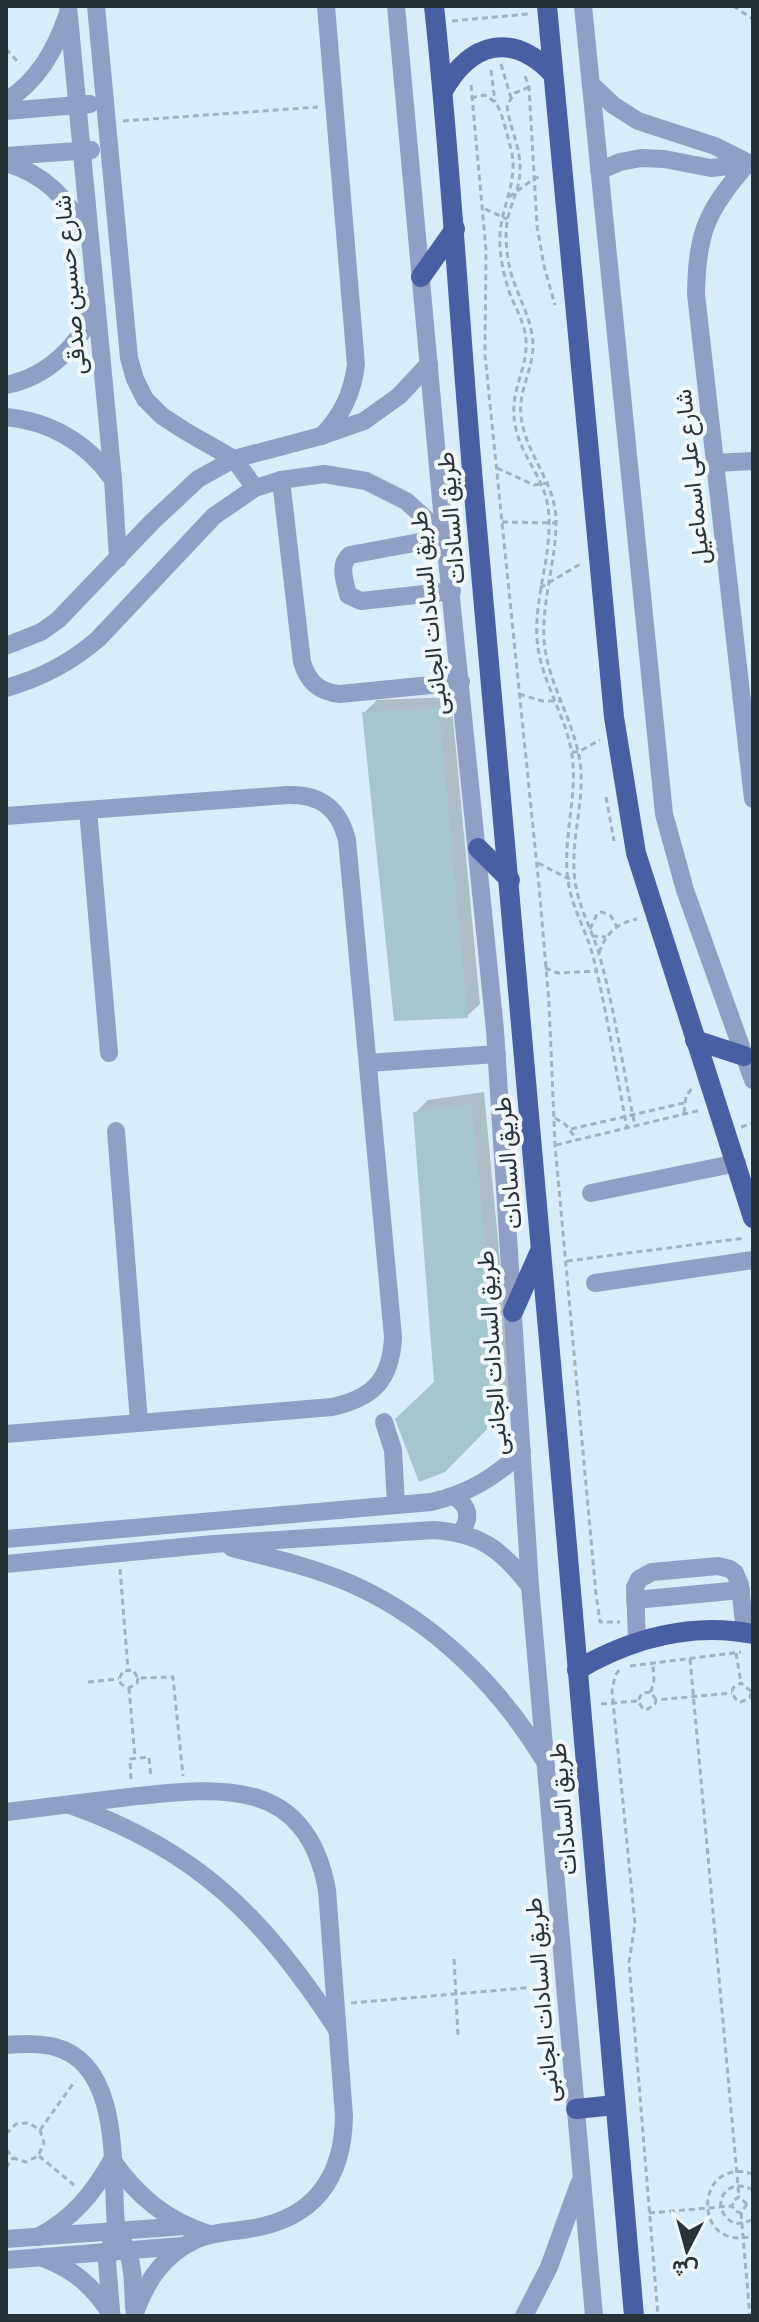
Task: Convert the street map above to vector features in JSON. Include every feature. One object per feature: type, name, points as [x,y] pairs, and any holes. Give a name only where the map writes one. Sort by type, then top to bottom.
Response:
[{"type":"main road","points":[[548,9],[614,717],[624,792],[636,853],[737,1163],[747,1222]]},
{"type":"main road","name":"طريق السادات","points":[[435,14],[455,229],[474,496],[634,2316]]},
{"type":"main road","points":[[443,91],[455,71],[471,55],[493,47],[516,48],[537,57],[553,74]]},
{"type":"main road","points":[[421,277],[455,229]]},
{"type":"main road","points":[[478,848],[510,880]]},
{"type":"main road","points":[[695,1040],[744,1056]]},
{"type":"main road","points":[[513,1312],[541,1248]]},
{"type":"main road","points":[[577,1670],[596,1658],[637,1641],[691,1631],[748,1640]]},
{"type":"main road","points":[[576,2109],[615,2105]]},
{"type":"street","points":[[96,6],[129,358],[135,379],[145,399],[162,416],[234,459],[255,488]]},
{"type":"street","points":[[321,436],[335,422],[346,404],[356,365],[326,6]]},
{"type":"street","name":"طريق السادات الجانبى","points":[[396,6],[497,1054],[530,1586],[594,2316]]},
{"type":"street","points":[[583,6],[664,814],[681,877],[753,1080]]},
{"type":"street","points":[[6,101],[33,78],[58,41],[69,8]]},
{"type":"street","name":"شارع حسين صدقى","points":[[69,8],[118,559]]},
{"type":"street","points":[[591,84],[613,105],[638,121],[715,146],[750,164]]},
{"type":"street","points":[[6,111],[105,102]]},
{"type":"street","points":[[6,156],[109,149]]},
{"type":"street","points":[[599,171],[641,158],[711,168],[750,164]]},
{"type":"street","points":[[6,163],[23,168],[53,188],[76,215],[91,247]]},
{"type":"street","name":"شارع على اسماعيل","points":[[750,164],[718,198],[704,228],[697,261],[696,294],[753,799]]},
{"type":"street","points":[[6,385],[36,375],[57,361],[89,321],[96,298]]},
{"type":"street","points":[[6,646],[41,632],[58,620],[185,490],[211,470],[234,459],[353,426],[383,410],[429,364]]},
{"type":"street","points":[[6,417],[49,426],[74,439],[97,457],[113,479]]},
{"type":"street","points":[[715,463],[753,461]]},
{"type":"street","points":[[6,688],[44,676],[78,656],[98,639],[205,524],[255,488],[281,480],[324,474],[366,481],[406,501],[446,537]]},
{"type":"street","points":[[281,480],[302,662],[310,681],[329,693],[340,694],[461,682]]},
{"type":"street","points":[[446,537],[350,555],[343,570],[348,595],[361,601],[452,591]]},
{"type":"street","points":[[6,816],[296,794],[321,799],[334,810],[343,824],[347,840],[393,1337],[392,1357],[384,1377],[371,1392],[353,1403],[6,1434]]},
{"type":"street","points":[[88,810],[109,1053]]},
{"type":"street","points":[[368,1063],[497,1054]]},
{"type":"street","points":[[116,1131],[139,1422]]},
{"type":"street","points":[[591,1193],[737,1163]]},
{"type":"street","points":[[595,1283],[751,1260]]},
{"type":"street","points":[[384,1422],[393,1450],[396,1505]]},
{"type":"street","points":[[6,1539],[431,1502],[455,1497],[480,1486],[522,1452]]},
{"type":"street","points":[[455,1497],[468,1512],[467,1523],[461,1532]]},
{"type":"street","points":[[6,1564],[214,1544],[434,1530],[461,1532],[488,1544],[512,1563],[530,1586]]},
{"type":"street","points":[[66,1534],[70,1558]]},
{"type":"street","points":[[214,1544],[311,1569],[354,1585],[391,1604],[428,1630],[484,1679],[523,1725],[546,1763]]},
{"type":"street","points":[[637,1641],[636,1583],[643,1575],[718,1566],[735,1573],[741,1590],[748,1640]]},
{"type":"street","points":[[635,1600],[741,1590]]},
{"type":"street","points":[[6,1812],[152,1794],[234,1791],[260,1798],[284,1811],[308,1836],[323,1867],[336,2004],[343,2144],[336,2170],[321,2193],[301,2212],[276,2224],[209,2234],[182,2246],[6,2260]]},
{"type":"street","points":[[67,1804],[149,1839],[187,1862],[223,1890],[257,1923],[337,2030]]},
{"type":"street","points":[[6,2045],[30,2043],[57,2047],[79,2059],[96,2078],[106,2102],[117,2231],[128,2251],[135,2315]]},
{"type":"street","points":[[112,2160],[143,2198],[185,2226],[209,2234]]},
{"type":"street","points":[[38,2237],[57,2227],[89,2197],[112,2160]]},
{"type":"street","points":[[524,2316],[549,2267],[581,2177]]},
{"type":"street","points":[[6,2239],[185,2226]]},
{"type":"street","points":[[112,2316],[108,2252],[117,2231]]},
{"type":"street","points":[[135,2315],[152,2275],[182,2246]]},
{"type":"street","points":[[40,2257],[83,2279],[112,2316]]},
{"type":"path","points":[[733,6],[753,19]]},
{"type":"path","points":[[435,14],[548,9]]},
{"type":"path","points":[[6,49],[33,78]]},
{"type":"path","points":[[501,64],[511,98]]},
{"type":"path","points":[[509,65],[490,66],[497,104],[514,161],[501,216],[503,269],[526,342],[513,395],[513,413],[522,446],[542,485],[549,523],[537,619],[539,657],[572,752],[574,791],[566,857],[567,878],[571,899],[592,954],[627,1128]]},
{"type":"path","points":[[523,72],[529,87],[540,246],[557,314]]},
{"type":"path","points":[[472,80],[471,98],[486,250],[485,355],[536,862],[555,1145],[598,1619],[605,1624],[636,1620]]},
{"type":"path","points":[[529,87],[515,93],[507,105],[520,162],[517,192],[507,219],[510,269],[533,343],[531,363],[520,398],[520,414],[528,444],[549,483],[556,523],[544,639],[550,675],[574,732],[578,752],[581,793],[573,859],[574,879],[578,899],[599,953],[635,1126]]},
{"type":"path","points":[[471,98],[484,95],[497,104],[507,105]]},
{"type":"path","points":[[106,123],[334,105]]},
{"type":"path","points":[[506,198],[535,178],[563,175]]},
{"type":"path","points":[[483,208],[507,219]]},
{"type":"path","points":[[497,468],[527,482],[549,483]]},
{"type":"path","points":[[502,522],[556,523]]},
{"type":"path","points":[[540,588],[582,563]]},
{"type":"path","points":[[519,694],[542,701],[561,701]]},
{"type":"path","points":[[599,730],[601,752]]},
{"type":"path","points":[[572,752],[600,740]]},
{"type":"path","points":[[606,793],[616,853]]},
{"type":"path","points":[[536,862],[574,879]]},
{"type":"path","points":[[633,908],[639,928]]},
{"type":"path","points":[[589,930],[597,914],[602,912],[611,916],[617,927]]},
{"type":"path","points":[[599,953],[606,937],[617,927],[637,919]]},
{"type":"path","points":[[592,936],[606,937]]},
{"type":"path","points":[[545,968],[558,973],[596,971]]},
{"type":"path","points":[[604,1012],[611,1011]]},
{"type":"path","points":[[685,1114],[684,1103],[696,1084],[700,1097]]},
{"type":"path","points":[[571,1129],[684,1103]]},
{"type":"path","points":[[555,1145],[704,1110]]},
{"type":"path","points":[[554,1118],[571,1129],[577,1140]]},
{"type":"path","points":[[747,1222],[745,1238],[751,1260]]},
{"type":"path","points":[[566,1261],[745,1238]]},
{"type":"path","points":[[119,1553],[128,1669]]},
{"type":"path","points":[[658,2316],[629,1962],[635,1924],[612,1691],[615,1676],[624,1667],[736,1653],[748,1640]]},
{"type":"path","points":[[736,1653],[741,1683]]},
{"type":"path","points":[[690,1659],[739,2197],[747,2204],[753,2204]]},
{"type":"path","points":[[653,1663],[651,1692],[656,1700]]},
{"type":"path","points":[[128,1669],[137,1673],[138,1678],[137,1683],[129,1688],[124,1687],[119,1679],[120,1674],[128,1669]]},
{"type":"path","points":[[138,1678],[173,1677],[184,1792]]},
{"type":"path","points":[[88,1682],[119,1679]]},
{"type":"path","points":[[741,1683],[752,1693],[741,1702],[732,1693],[733,1688],[741,1683]]},
{"type":"path","points":[[129,1688],[135,1758]]},
{"type":"path","points":[[651,1692],[639,1697],[640,1705],[648,1709],[656,1700]]},
{"type":"path","points":[[656,1700],[732,1693]]},
{"type":"path","points":[[133,1797],[130,1759],[135,1758],[149,1757],[152,1794]]},
{"type":"path","points":[[454,1959],[458,2035]]},
{"type":"path","points":[[336,2004],[565,1985]]},
{"type":"path","points":[[40,2130],[85,2066]]},
{"type":"path","points":[[6,2149],[13,2158],[26,2162],[38,2156],[44,2143],[35,2125],[22,2122],[7,2132]]},
{"type":"path","points":[[38,2156],[89,2197]]},
{"type":"path","points":[[6,2168],[13,2158]]},
{"type":"path","points":[[753,2174],[728,2173],[714,2183],[706,2208],[718,2231],[734,2238],[753,2236]]},
{"type":"path","points":[[753,2190],[738,2185],[727,2190],[720,2207],[725,2218],[742,2225],[753,2220]]},
{"type":"path","points":[[732,2206],[739,2197]]},
{"type":"path","points":[[747,2204],[741,2213],[750,2316]]},
{"type":"path","points":[[649,2213],[732,2206]]},
{"type":"path","points":[[732,2206],[741,2213]]},
{"type":"building","points":[[439,708],[468,1018],[394,1021],[362,712]]},
{"type":"building","points":[[472,1104],[501,1415],[445,1472],[419,1482],[395,1419],[434,1382],[413,1112]]}]
